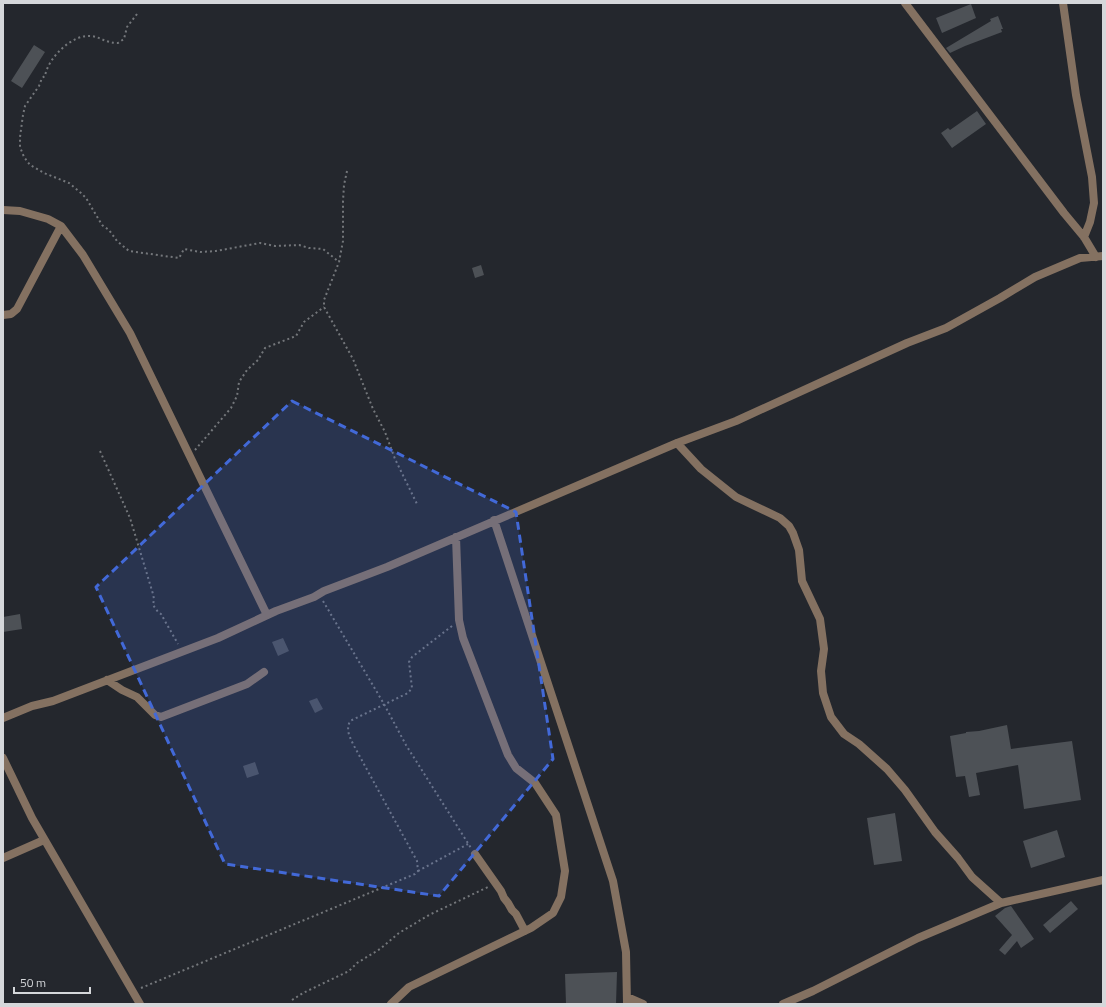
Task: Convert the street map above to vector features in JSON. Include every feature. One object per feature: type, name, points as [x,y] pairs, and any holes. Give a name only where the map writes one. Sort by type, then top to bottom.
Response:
[{"type":"street","points":[[904,3],[1064,213],[1100,256]]},
{"type":"street","points":[[1063,3],[1076,95],[1092,177],[1094,202],[1090,222],[1084,237]]},
{"type":"street","points":[[3,210],[20,211],[48,219],[61,226],[83,255],[130,333],[268,615]]},
{"type":"street","points":[[3,315],[11,314],[17,309],[61,226]]},
{"type":"street","points":[[3,718],[218,638],[268,615],[319,595],[676,443],[736,421],[946,328],[1000,298],[1035,276],[1080,258],[1100,256]]},
{"type":"street","points":[[676,443],[701,469],[736,497],[780,518],[789,526],[799,550],[802,581],[820,619],[824,649],[821,671],[823,693],[831,717],[844,734],[859,744],[887,769],[905,790],[935,832],[958,858],[972,877],[1001,903]]},
{"type":"street","points":[[494,520],[613,881],[626,952],[627,1000],[643,1004]]},
{"type":"street","points":[[391,1004],[409,987],[525,931],[553,913],[561,897],[565,871],[556,815],[535,783],[516,768],[508,755],[464,638],[459,620],[456,537]]},
{"type":"street","points":[[107,680],[122,690],[137,697],[156,715],[162,717],[247,684],[264,672]]},
{"type":"street","points":[[3,758],[44,840],[140,1004]]},
{"type":"street","points":[[3,858],[44,840]]},
{"type":"street","points":[[475,854],[494,884],[501,891],[504,898],[516,914],[525,931]]},
{"type":"street","points":[[783,1004],[813,991],[918,938],[1001,903],[1103,880]]},
{"type":"path","points":[[137,14],[127,27],[124,39],[118,43],[104,41],[90,36],[84,36],[73,40],[52,59],[46,69],[45,76],[42,78],[23,114],[20,147],[24,158],[30,165],[44,173],[69,183],[81,193],[86,198],[102,225],[109,230],[117,241],[129,250],[151,255],[178,258],[184,249],[200,252],[216,251],[260,243],[275,246],[299,245],[309,248],[323,248],[339,262]]},
{"type":"path","points":[[347,171],[343,196],[343,241],[339,262],[324,300],[324,306],[353,359],[373,409],[385,432],[395,459],[417,504]]},
{"type":"path","points":[[190,454],[197,448],[231,408],[237,396],[239,382],[247,370],[258,360],[265,348],[296,336],[304,322],[324,306]]},
{"type":"path","points":[[100,451],[130,518],[153,594],[153,605],[161,614],[182,652]]},
{"type":"path","points":[[319,595],[384,704],[406,745],[475,854]]},
{"type":"path","points":[[418,871],[417,861],[347,732],[347,726],[350,721],[408,693],[412,688],[409,662],[412,656],[459,620]]},
{"type":"path","points":[[132,992],[415,874],[468,844]]},
{"type":"path","points":[[292,1000],[303,993],[349,971],[357,963],[380,949],[404,930],[429,915],[494,884]]},
{"type":"highlighted area","points":[[292,401],[516,512],[553,759],[439,896],[225,864],[96,587]]},
{"type":"building","points":[[971,4],[976,18],[942,33],[936,18]]},
{"type":"building","points":[[998,16],[1003,29],[1001,29],[1002,32],[950,53],[946,48],[991,21],[990,19]]},
{"type":"building","points":[[34,45],[45,52],[22,88],[11,81]]},
{"type":"building","points":[[977,111],[986,124],[952,148],[941,133],[948,128],[950,130]]},
{"type":"building","points":[[481,265],[484,275],[475,278],[472,268]]},
{"type":"building","points":[[20,614],[22,629],[3,632],[3,617]]},
{"type":"building","points":[[283,638],[289,651],[278,656],[272,642]]},
{"type":"building","points":[[317,698],[323,709],[315,713],[309,701]]},
{"type":"building","points":[[1007,725],[1011,749],[1072,741],[1081,800],[1024,809],[1018,765],[976,773],[980,795],[969,797],[965,776],[956,777],[950,736]]},
{"type":"building","points":[[255,762],[259,774],[247,778],[243,766]]},
{"type":"building","points":[[895,813],[902,861],[874,865],[867,818]]},
{"type":"building","points":[[1057,830],[1065,857],[1031,868],[1023,841]]},
{"type":"building","points":[[1071,901],[1078,909],[1050,933],[1043,925]]},
{"type":"building","points":[[1011,906],[1034,939],[1021,948],[1017,941],[1005,955],[999,950],[1012,935],[995,916],[1005,908]]},
{"type":"building","points":[[617,972],[616,1004],[566,1004],[565,974]]}]
